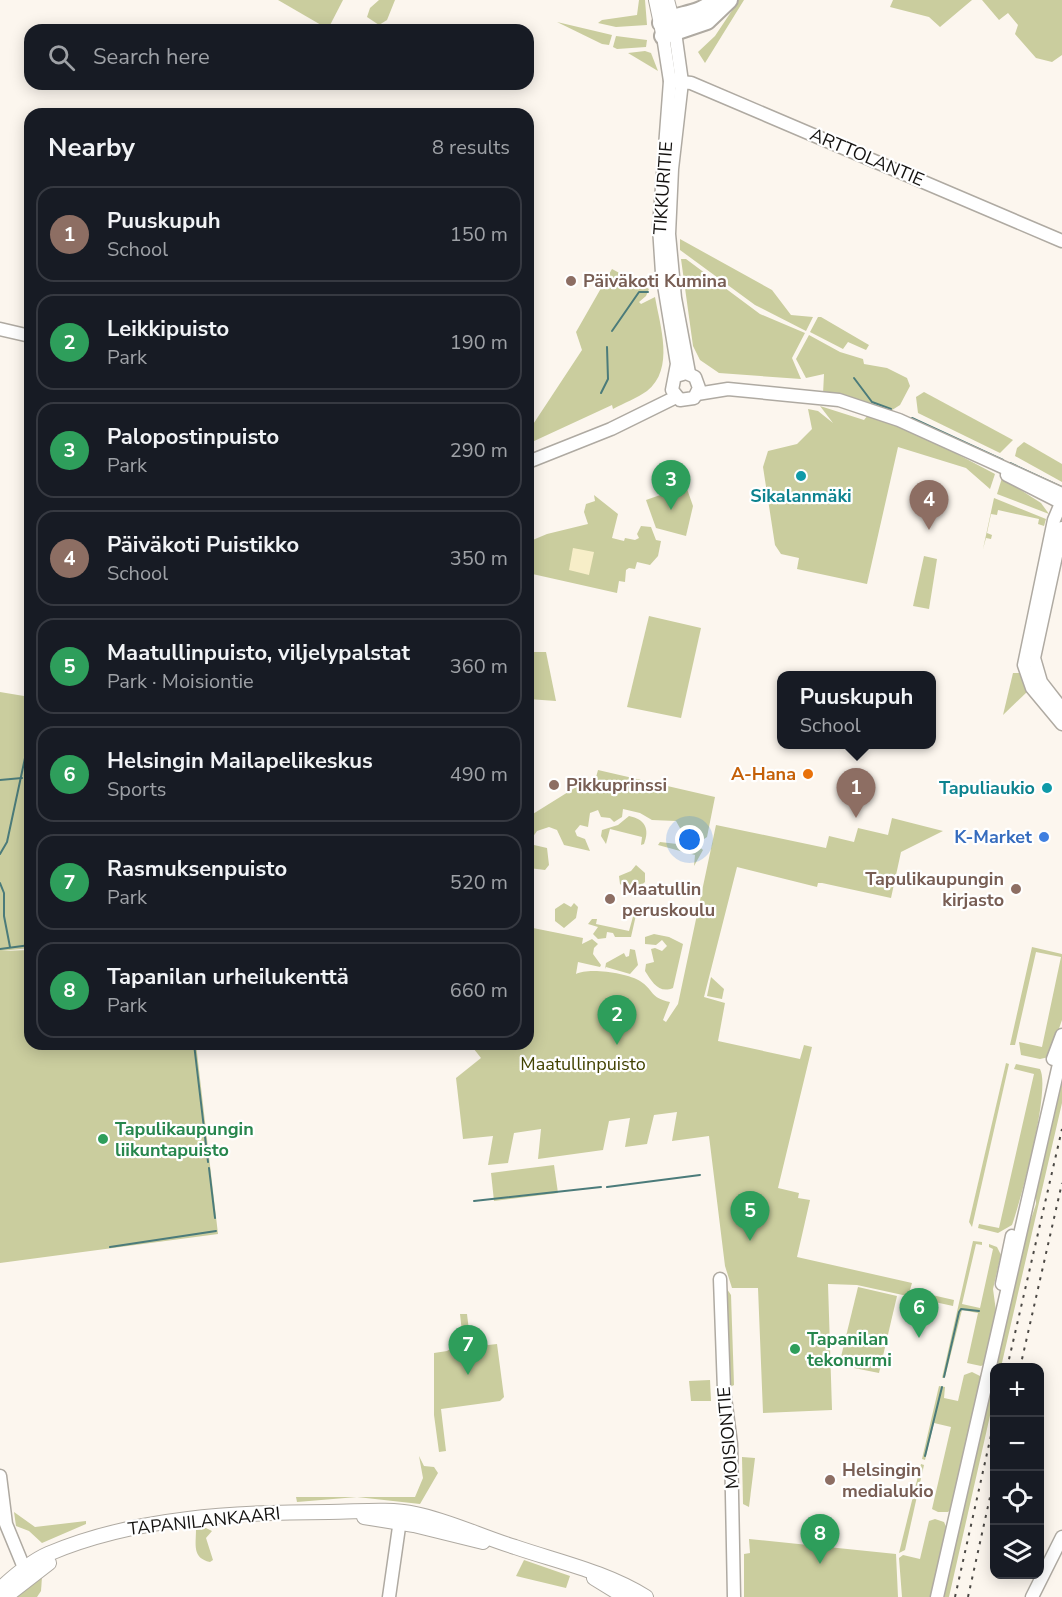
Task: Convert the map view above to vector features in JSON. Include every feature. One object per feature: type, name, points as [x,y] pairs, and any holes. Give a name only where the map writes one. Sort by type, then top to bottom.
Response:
[{"type":"highway","points":[[668,27],[699,13],[715,0]]},
{"type":"highway","points":[[668,27],[707,21],[729,0]]},
{"type":"main road","name":"TIKKURITIE","points":[[656,0],[668,27]]},
{"type":"main road","name":"TIKKURITIE","points":[[667,0],[668,27],[676,81],[659,235],[682,383],[697,394]]},
{"type":"main road","name":"ARTTOLANTIE","points":[[676,81],[946,190],[1062,241]]},
{"type":"main road","points":[[0,329],[24,335]]},
{"type":"main road","points":[[682,383],[687,401],[697,394],[728,389]]},
{"type":"main road","points":[[534,460],[611,429],[682,383]]},
{"type":"main road","points":[[534,452],[593,430],[682,383],[839,400],[899,420],[978,457],[1000,472],[1062,500],[1024,659],[1032,688],[1062,724]]},
{"type":"main road","points":[[1062,528],[1034,658],[1041,682],[1062,709]]},
{"type":"main road","points":[[1041,1137],[1048,1075],[1062,1035]]},
{"type":"main road","points":[[937,1597],[1000,1315],[1005,1259],[1027,1197],[1062,1051]]},
{"type":"main road","name":"MOISIONTIE","points":[[720,1279],[723,1390],[731,1453],[734,1597]]},
{"type":"main road","points":[[0,1476],[6,1524],[27,1573]]},
{"type":"main road","name":"TAPANILANKAARI","points":[[27,1573],[64,1550],[112,1532],[146,1525],[263,1513],[349,1512],[401,1518],[512,1547],[614,1578],[646,1597]]},
{"type":"main road","points":[[389,1597],[401,1518]]},
{"type":"main road","points":[[1032,1597],[1062,1537]]},
{"type":"main road","name":"TAPANILANKAARI","points":[[586,1571],[625,1597]]},
{"type":"main road","points":[[0,1589],[27,1573]]},
{"type":"main road","points":[[5,1597],[27,1573]]},
{"type":"green space","points":[[278,0],[343,0],[331,24],[319,24]]},
{"type":"green space","points":[[379,0],[395,0],[387,20],[381,24],[367,17],[370,8]]},
{"type":"green space","points":[[639,0],[645,0],[647,25],[616,27],[598,23],[602,20],[637,15]]},
{"type":"green space","points":[[739,0],[744,0],[705,63],[698,52],[715,36]]},
{"type":"green space","points":[[893,0],[972,0],[940,27],[929,17],[890,7]]},
{"type":"green space","points":[[982,0],[1062,0],[1062,55],[1052,62],[1036,58],[1015,34],[1018,25],[1008,13],[999,20]]},
{"type":"green space","points":[[557,22],[612,35],[609,45],[602,44]]},
{"type":"green space","points":[[616,36],[647,40],[646,47],[617,49],[613,47]]},
{"type":"green space","points":[[645,51],[651,53],[658,71],[628,53]]},
{"type":"green space","points":[[680,239],[772,290],[791,315],[813,317],[806,331],[755,305],[680,250]]},
{"type":"green space","points":[[681,259],[686,259],[760,314],[805,333],[792,358],[801,379],[719,373],[700,360],[693,346]]},
{"type":"green space","points":[[612,269],[649,289],[646,296],[639,302],[641,304],[655,297],[662,334],[661,371],[656,382],[643,394],[613,409],[612,405],[534,441],[534,423],[582,350],[576,332]]},
{"type":"green space","points":[[818,317],[869,345],[866,350],[848,342],[843,349],[810,332]]},
{"type":"green space","points":[[809,335],[840,352],[863,359],[864,364],[887,368],[907,378],[910,386],[900,405],[889,412],[823,394],[824,374],[806,378],[796,359]]},
{"type":"green space","points":[[924,392],[1013,440],[1000,453],[918,413],[916,397]]},
{"type":"green space","points":[[820,406],[864,420],[868,415],[900,424],[995,474],[990,489],[966,468],[898,447],[867,584],[797,569],[799,558],[781,554],[775,545],[763,467],[768,451],[797,444],[812,429],[808,409],[818,411],[833,423]]},
{"type":"green space","points":[[1024,442],[1062,464],[1062,482],[1015,456],[1017,448]]},
{"type":"green space","points":[[1002,478],[1041,503],[1049,514],[997,494]]},
{"type":"green space","points":[[686,486],[693,506],[686,536],[656,528],[646,500]]},
{"type":"green space","points":[[594,495],[618,514],[612,538],[624,541],[625,538],[635,540],[639,538],[637,534],[641,526],[651,527],[656,540],[661,541],[658,556],[650,565],[637,562],[635,569],[626,570],[625,582],[619,581],[617,593],[534,574],[534,539],[588,524],[584,512],[586,504],[595,501]]},
{"type":"green space","points":[[994,498],[1046,519],[1044,526],[1038,524],[1039,519],[998,510],[997,515],[991,514],[987,533],[992,535],[991,539],[986,538],[983,549]]},
{"type":"green space","points":[[924,556],[937,559],[929,609],[913,606]]},
{"type":"green space","points":[[649,616],[701,628],[681,718],[627,707]]},
{"type":"green space","points":[[534,652],[546,652],[556,701],[534,699]]},
{"type":"green space","points":[[1013,673],[1022,673],[1028,691],[1003,715]]},
{"type":"green space","name":"Tapulikaupungin liikuntapuisto","points":[[0,692],[24,696],[24,949],[1,951],[24,950],[24,1050],[197,1050],[218,1234],[0,1263]]},
{"type":"green space","points":[[598,770],[715,797],[707,837],[704,839],[681,830],[676,821],[652,820],[640,813],[623,809],[622,817],[614,822],[610,818],[601,817],[598,810],[590,813],[588,827],[580,825],[575,831],[577,836],[585,839],[590,851],[564,845],[557,830],[549,827],[537,831],[534,835],[534,813],[581,784],[595,781]]},
{"type":"green space","points":[[629,816],[639,820],[645,826],[644,844],[641,845],[642,837],[610,829],[606,844],[601,836],[602,830],[618,825]]},
{"type":"green space","name":"Maatullinpuisto","points":[[892,818],[943,831],[901,852],[891,898],[822,883],[818,883],[817,887],[737,867],[704,997],[725,1003],[718,1041],[800,1059],[804,1045],[812,1047],[778,1188],[799,1193],[798,1198],[810,1200],[797,1257],[912,1283],[910,1290],[954,1300],[953,1306],[857,1285],[828,1284],[832,1410],[763,1413],[758,1288],[732,1288],[725,1266],[709,1136],[672,1141],[677,1112],[654,1115],[647,1144],[625,1147],[630,1118],[609,1121],[603,1150],[538,1159],[541,1129],[514,1133],[508,1163],[488,1165],[493,1136],[463,1139],[456,1078],[481,1058],[475,1050],[534,1050],[534,928],[583,938],[582,944],[592,939],[598,944],[593,954],[601,965],[600,967],[578,962],[576,974],[589,971],[608,972],[640,981],[655,996],[670,1002],[663,1020],[666,1022],[678,1004],[716,825],[826,848],[829,836],[854,842],[858,828],[888,835]]},
{"type":"green space","points":[[693,841],[703,850],[694,866],[695,855],[658,845],[660,842],[677,844]]},
{"type":"green space","points":[[534,845],[547,848],[549,865],[545,870],[534,869]]},
{"type":"green space","points":[[636,865],[645,873],[645,882],[636,890],[628,890],[620,884],[619,876],[631,871]]},
{"type":"green space","points":[[564,903],[571,907],[574,903],[578,907],[576,918],[564,928],[555,921],[555,909]]},
{"type":"green space","points":[[634,913],[636,915],[631,937],[615,937],[613,933],[607,932],[606,938],[598,939],[593,934],[598,927],[588,924],[592,919],[597,919],[596,924],[629,931]]},
{"type":"green space","points":[[654,934],[669,937],[683,944],[673,988],[660,988],[653,983],[645,971],[646,964],[654,962],[651,949],[662,951],[667,946],[662,940],[656,945],[645,944],[645,937]]},
{"type":"green space","points":[[1032,947],[1062,954],[1062,1020],[1049,1057],[1040,1059],[1021,1055],[1019,1042],[1042,1047],[1061,957],[1036,952],[1015,1045],[1010,1045]]},
{"type":"green space","points":[[630,949],[635,950],[638,965],[630,974],[606,967],[605,969],[606,963],[624,953],[626,957],[629,956]]},
{"type":"green space","points":[[711,977],[724,989],[722,999],[707,996]]},
{"type":"green space","points":[[1062,1060],[1062,1103],[1002,1363],[994,1363],[1021,1240],[1026,1234],[1036,1204],[1036,1173]]},
{"type":"green space","points":[[1006,1063],[1009,1064],[972,1227],[969,1222]]},
{"type":"green space","points":[[1016,1064],[1040,1069],[1042,1098],[1034,1145],[1012,1225],[998,1233],[978,1228],[979,1224],[999,1228],[1034,1074],[1014,1069]]},
{"type":"green space","points":[[554,1165],[558,1193],[494,1201],[491,1173]]},
{"type":"green space","points":[[973,1241],[982,1242],[982,1245],[976,1244],[962,1304],[980,1308],[993,1249],[989,1247],[989,1244],[997,1247],[1001,1255],[993,1289],[996,1311],[985,1364],[981,1366],[967,1363],[978,1313],[962,1310],[945,1377],[942,1378]]},
{"type":"green space","points":[[725,1286],[731,1295],[734,1385],[730,1387]]},
{"type":"green space","points":[[858,1287],[897,1296],[879,1373],[839,1365]]},
{"type":"green space","points":[[460,1314],[467,1314],[471,1347],[497,1344],[504,1397],[500,1401],[441,1409],[446,1451],[439,1452],[434,1415],[434,1353],[447,1351],[463,1341]]},
{"type":"green space","points":[[972,1372],[980,1376],[981,1380],[953,1507],[948,1512],[938,1512],[932,1509],[951,1427],[934,1423],[925,1460],[922,1459],[939,1386],[945,1387],[944,1398],[958,1401],[964,1375]]},
{"type":"green space","points":[[710,1380],[711,1401],[691,1401],[689,1381]]},
{"type":"green space","points":[[990,1382],[990,1416],[949,1597],[943,1597]]},
{"type":"green space","points":[[419,1456],[424,1466],[434,1467],[438,1473],[420,1504],[357,1497],[415,1497],[423,1478]]},
{"type":"green space","points":[[742,1457],[755,1458],[749,1507],[743,1504]]},
{"type":"green space","points":[[921,1464],[924,1465],[905,1550],[899,1553]]},
{"type":"green space","points":[[296,1497],[357,1497],[297,1502]]},
{"type":"green space","points":[[14,1512],[35,1527],[86,1521],[86,1524],[42,1543],[29,1531],[16,1526]]},
{"type":"green space","points":[[935,1519],[944,1522],[948,1531],[933,1597],[902,1597],[899,1558],[903,1555],[920,1559],[929,1521]]},
{"type":"green space","points":[[206,1528],[212,1531],[206,1538],[213,1560],[210,1562],[200,1557],[196,1550],[196,1529]]},
{"type":"green space","points":[[749,1539],[896,1554],[898,1597],[744,1597],[744,1554],[750,1553]]},
{"type":"green space","points":[[524,1560],[570,1576],[566,1588],[516,1576]]},
{"type":"green space","points":[[42,1577],[41,1591],[37,1597],[17,1597]]},
{"type":"sand","points":[[573,548],[594,552],[589,575],[569,570]]},
{"type":"waterway","points":[[612,331],[639,292],[648,292]]},
{"type":"waterway","points":[[601,393],[608,379],[607,347]]},
{"type":"waterway","points":[[854,378],[872,402],[891,409]]},
{"type":"waterway","points":[[912,418],[1003,460]]},
{"type":"waterway","points":[[1010,463],[1062,487]]},
{"type":"waterway","points":[[0,854],[7,842],[24,763]]},
{"type":"waterway","points":[[0,780],[22,778]]},
{"type":"waterway","points":[[0,883],[4,893],[4,916],[10,947]]},
{"type":"waterway","points":[[0,949],[24,946]]},
{"type":"waterway","points":[[195,1050],[208,1162]]},
{"type":"waterway","points":[[209,1168],[215,1218]]},
{"type":"waterway","points":[[607,1187],[700,1175]]},
{"type":"waterway","points":[[474,1201],[601,1187]]},
{"type":"waterway","points":[[110,1247],[216,1231]]},
{"type":"waterway","points":[[944,1377],[959,1312],[961,1309],[979,1311]]},
{"type":"waterway","points":[[925,1456],[942,1387]]},
{"type":"railway","points":[[1008,1363],[1062,1129]]},
{"type":"railway","points":[[1021,1363],[1062,1183]]},
{"type":"railway","points":[[955,1597],[990,1440]]},
{"type":"railway","points":[[968,1597],[990,1497]]},
{"type":"place","name":"Päiväkoti Kumina","points":[[571,281]]},
{"type":"place","name":"Sikalanmäki","points":[[801,476]]},
{"type":"place","name":"Palopostinpuisto","points":[[671,510]]},
{"type":"place","name":"Päiväkoti Puistikko","points":[[929,530]]},
{"type":"place","name":"A-Hana","points":[[808,774]]},
{"type":"place","name":"Pikkuprinssi","points":[[554,785]]},
{"type":"place","name":"Tapuliaukio","points":[[1047,788]]},
{"type":"place","name":"Puuskupuh","points":[[856,818]]},
{"type":"place","name":"K-Market","points":[[1044,837]]},
{"type":"place","name":"Tapulikaupungin kirjasto","points":[[1016,889]]},
{"type":"place","name":"Maatullin peruskoulu","points":[[610,899]]},
{"type":"place","name":"Leikkipuisto","points":[[617,1045]]},
{"type":"place","name":"Tapulikaupungin liikuntapuisto","points":[[103,1139]]},
{"type":"place","name":"Maatullinpuisto, viljelypalstat","points":[[750,1241]]},
{"type":"place","name":"Helsingin Mailapelikeskus","points":[[919,1338]]},
{"type":"place","name":"Tapanilan tekonurmi","points":[[795,1349]]},
{"type":"place","name":"Rasmuksenpuisto","points":[[468,1375]]},
{"type":"place","name":"Helsingin medialukio","points":[[830,1480]]},
{"type":"place","name":"Tapanilan urheilukenttä","points":[[820,1564]]}]
